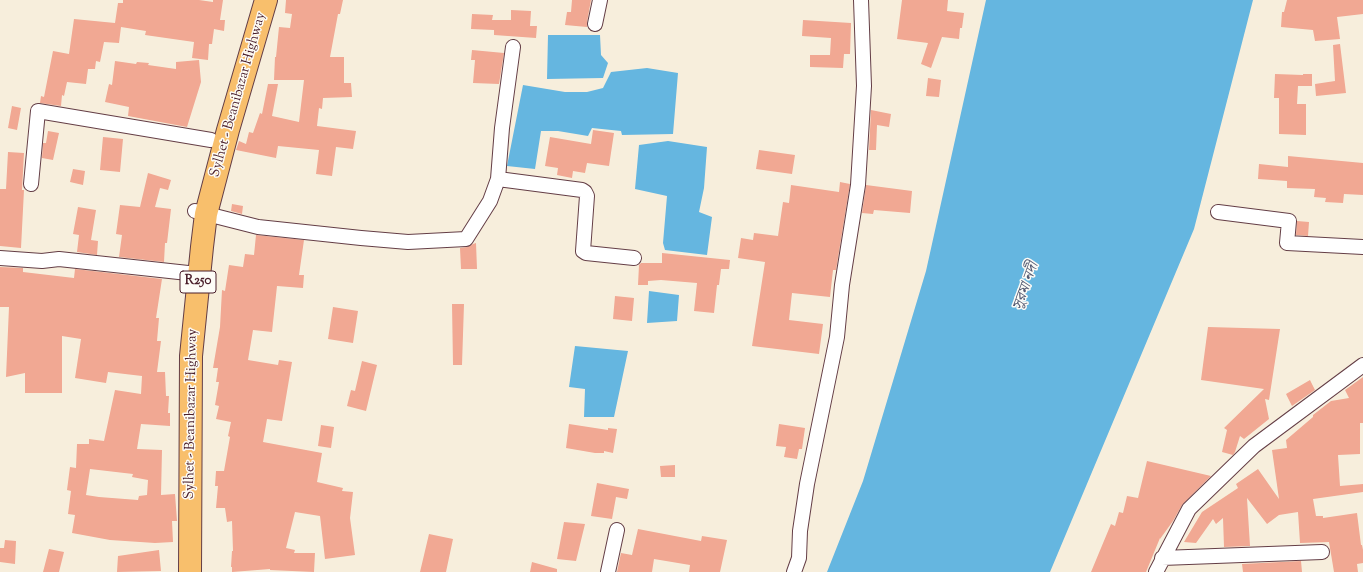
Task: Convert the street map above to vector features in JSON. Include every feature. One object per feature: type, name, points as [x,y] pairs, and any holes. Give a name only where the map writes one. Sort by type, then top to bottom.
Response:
[{"type":"main road","name":"Sylhet - Beanibazar Highway","points":[[180,572],[181,353],[188,273],[200,212],[211,140],[253,0]]},
{"type":"main road","name":"Sylhet - Beanibazar Highway","points":[[190,572],[191,356],[200,212],[228,130],[266,0]]},
{"type":"street","points":[[595,24],[600,0]]},
{"type":"street","points":[[794,572],[799,558],[800,531],[807,484],[836,337],[842,285],[858,185],[864,86],[861,0]]},
{"type":"street","points":[[200,212],[258,227],[361,238],[408,242],[466,239],[490,202],[498,179],[502,128],[514,47]]},
{"type":"street","points":[[32,184],[38,111],[211,140]]},
{"type":"street","points":[[498,179],[582,190],[587,196],[583,251],[586,253],[634,258]]},
{"type":"street","points":[[1218,212],[1289,221],[1287,243],[1363,247]]},
{"type":"street","points":[[0,258],[42,262],[59,259],[188,273]]},
{"type":"street","points":[[1156,572],[1189,509],[1221,477],[1254,446],[1363,365]]},
{"type":"street","points":[[608,572],[617,530]]},
{"type":"street","points":[[1162,558],[1322,552]]},
{"type":"water","name":"সুরমা নদী","points":[[986,0],[1253,0],[1194,229],[1050,572],[827,572],[863,481],[926,271]]},
{"type":"water","points":[[548,35],[600,35],[601,55],[608,63],[603,78],[547,79]]},
{"type":"water","points":[[647,68],[678,73],[673,134],[622,135],[621,131],[592,128],[588,136],[558,131],[541,131],[535,169],[507,166],[523,85],[565,92],[587,92],[603,88],[611,72]]},
{"type":"water","points":[[668,141],[707,147],[704,188],[699,212],[712,217],[707,255],[665,250],[663,243],[667,196],[635,189],[639,145]]},
{"type":"water","points":[[649,291],[679,295],[677,321],[647,323]]},
{"type":"water","points":[[575,346],[628,351],[614,417],[584,417],[585,389],[569,387]]},
{"type":"building","points":[[123,0],[199,0],[213,2],[213,0],[223,0],[220,20],[225,20],[224,31],[214,29],[212,44],[209,44],[208,60],[192,58],[194,42],[145,35],[146,31],[121,27],[119,43],[104,42],[100,62],[96,61],[95,69],[88,69],[86,84],[67,82],[64,96],[62,95],[61,106],[40,103],[41,96],[44,97],[53,51],[69,54],[74,19],[115,23],[118,3],[123,3]]},
{"type":"building","points":[[286,0],[343,0],[340,14],[338,14],[330,57],[344,57],[344,83],[351,83],[352,97],[323,98],[322,109],[319,108],[317,126],[356,131],[353,149],[336,147],[332,176],[316,174],[319,150],[278,146],[276,158],[236,150],[239,141],[246,144],[249,132],[253,133],[260,113],[262,114],[268,84],[278,84],[272,116],[299,122],[304,80],[274,80],[279,27],[290,28],[292,14],[285,13]]},
{"type":"building","points":[[572,0],[591,0],[587,27],[565,25],[567,12],[571,12]]},
{"type":"building","points":[[902,0],[948,0],[947,11],[964,13],[959,39],[942,37],[931,68],[921,64],[928,43],[897,39]]},
{"type":"building","points":[[1287,0],[1363,0],[1363,14],[1337,17],[1340,39],[1315,41],[1313,30],[1281,27],[1282,12],[1284,12]]},
{"type":"building","points":[[511,10],[531,11],[530,26],[537,26],[536,38],[494,35],[494,30],[471,29],[472,14],[493,15],[492,20],[511,20]]},
{"type":"building","points":[[803,20],[851,23],[850,54],[844,54],[843,68],[810,67],[810,55],[830,55],[831,38],[802,36]]},
{"type":"building","points":[[1340,44],[1346,93],[1316,96],[1315,84],[1335,81],[1333,45]]},
{"type":"building","points":[[472,50],[504,53],[499,84],[473,83],[475,60],[471,60]]},
{"type":"building","points":[[199,60],[201,82],[187,127],[128,116],[129,107],[105,102],[109,84],[112,85],[115,61],[136,64],[137,62],[149,63],[148,65],[176,69],[176,62]]},
{"type":"building","points":[[1275,74],[1312,74],[1312,86],[1298,86],[1297,104],[1306,104],[1306,135],[1279,134],[1279,98],[1274,98]]},
{"type":"building","points":[[928,78],[941,80],[939,97],[926,96]]},
{"type":"building","points":[[12,106],[21,108],[17,130],[8,128]]},
{"type":"building","points":[[871,110],[891,114],[889,127],[877,125],[876,150],[869,150]]},
{"type":"building","points":[[593,130],[614,133],[609,166],[587,163],[585,173],[573,171],[572,178],[557,175],[558,168],[545,166],[550,137],[591,144]]},
{"type":"building","points":[[48,131],[59,133],[53,160],[42,158],[43,143],[46,143]]},
{"type":"building","points":[[103,137],[123,139],[120,172],[100,170]]},
{"type":"building","points":[[759,150],[795,155],[792,174],[756,169]]},
{"type":"building","points":[[8,152],[24,153],[21,248],[0,246],[0,189],[6,189]]},
{"type":"building","points":[[1288,156],[1363,163],[1363,195],[1344,194],[1343,203],[1325,202],[1326,198],[1314,197],[1315,189],[1287,188],[1287,181],[1258,179],[1259,164],[1288,167]]},
{"type":"building","points":[[73,169],[85,171],[83,185],[70,182]]},
{"type":"building","points":[[148,173],[171,180],[168,190],[160,188],[155,207],[171,209],[167,243],[165,243],[164,262],[119,257],[122,235],[116,234],[120,205],[140,207]]},
{"type":"building","points":[[840,182],[850,184],[836,270],[833,270],[830,297],[792,293],[789,320],[823,324],[819,354],[752,346],[765,262],[738,258],[741,238],[753,240],[754,233],[778,236],[783,202],[789,203],[791,185],[839,192]]},
{"type":"building","points":[[866,185],[912,191],[910,213],[874,210],[873,214],[862,213]]},
{"type":"building","points":[[232,204],[243,206],[242,214],[231,211]]},
{"type":"building","points":[[78,207],[96,210],[91,240],[98,241],[97,255],[77,252],[79,235],[73,234]]},
{"type":"building","points":[[1297,221],[1309,222],[1308,236],[1296,235]]},
{"type":"building","points":[[256,235],[304,240],[299,275],[304,275],[303,288],[277,286],[272,332],[253,330],[248,360],[278,365],[279,360],[292,362],[282,421],[267,419],[263,442],[322,453],[317,482],[343,488],[342,491],[353,492],[350,518],[355,555],[325,559],[320,516],[295,512],[286,548],[295,550],[294,553],[315,553],[314,572],[270,569],[232,572],[232,521],[227,522],[225,508],[216,508],[218,486],[215,486],[216,471],[224,471],[231,422],[216,419],[219,406],[215,405],[219,382],[216,382],[218,368],[213,368],[220,327],[222,290],[225,291],[229,265],[243,267],[245,254],[254,255]]},
{"type":"building","points":[[476,243],[477,269],[461,269],[460,248]]},
{"type":"building","points":[[662,253],[730,260],[729,269],[721,269],[719,285],[717,285],[714,313],[694,311],[697,283],[661,280],[648,281],[648,285],[638,285],[639,265],[641,263],[662,263]]},
{"type":"building","points":[[0,267],[23,268],[23,272],[74,278],[75,269],[162,279],[156,318],[159,318],[157,341],[161,341],[157,372],[165,372],[166,396],[169,396],[168,413],[170,413],[170,426],[141,424],[137,449],[162,450],[161,495],[175,494],[177,521],[172,521],[173,542],[155,543],[110,540],[72,533],[75,515],[68,514],[71,491],[67,490],[70,467],[76,468],[77,444],[89,444],[89,439],[104,441],[115,390],[141,394],[142,376],[108,372],[106,383],[75,378],[81,339],[62,336],[62,393],[25,393],[25,373],[6,377],[9,307],[0,307]],"holes":[[[90,469],[133,474],[132,477],[148,480],[147,495],[139,496],[138,500],[86,495]]]},
{"type":"building","points":[[615,296],[634,298],[632,321],[613,319]]},
{"type":"building","points":[[452,304],[464,304],[462,365],[453,365]]},
{"type":"building","points":[[333,307],[358,311],[353,343],[328,339]]},
{"type":"building","points":[[1208,327],[1280,329],[1269,400],[1265,399],[1269,419],[1244,439],[1240,436],[1233,455],[1222,452],[1227,430],[1224,428],[1264,389],[1201,380]]},
{"type":"building","points":[[362,361],[377,365],[366,411],[347,406],[351,390],[355,391]]},
{"type":"building","points":[[1363,377],[1363,423],[1360,423],[1360,454],[1338,455],[1340,486],[1363,484],[1363,492],[1313,499],[1316,516],[1323,516],[1323,518],[1357,513],[1363,550],[1363,563],[1357,564],[1358,572],[1334,572],[1329,542],[1300,543],[1298,512],[1279,515],[1267,524],[1247,498],[1250,546],[1224,547],[1223,518],[1216,524],[1213,519],[1196,543],[1184,542],[1202,512],[1238,488],[1236,484],[1258,469],[1279,499],[1272,450],[1287,448],[1286,440],[1313,417],[1313,415],[1331,401],[1349,398],[1345,390]]},
{"type":"building","points":[[1310,380],[1315,390],[1292,406],[1286,394]]},
{"type":"building","points":[[569,424],[608,430],[608,428],[617,429],[613,453],[604,451],[604,453],[595,453],[566,448]]},
{"type":"building","points":[[779,424],[805,428],[802,449],[799,449],[797,459],[784,457],[786,447],[776,446]]},
{"type":"building","points":[[321,425],[334,427],[331,448],[318,446]]},
{"type":"building","points":[[1147,461],[1211,476],[1182,505],[1173,521],[1160,538],[1146,572],[1091,572],[1111,524],[1115,526],[1119,512],[1123,513],[1127,496],[1138,498]]},
{"type":"building","points":[[675,465],[675,477],[661,477],[660,466]]},
{"type":"building","points":[[597,483],[629,489],[627,499],[616,497],[612,519],[591,516]]},
{"type":"building","points":[[564,522],[585,524],[576,561],[557,559]]},
{"type":"building","points":[[638,529],[701,541],[702,536],[727,540],[720,572],[689,572],[690,565],[654,559],[652,572],[617,572],[621,553],[632,555]]},
{"type":"building","points":[[429,534],[453,539],[446,572],[420,572]]},
{"type":"building","points":[[5,540],[16,541],[15,564],[0,562],[0,548],[4,548]]},
{"type":"building","points":[[49,549],[64,552],[59,572],[43,572]]},
{"type":"building","points":[[159,550],[161,571],[117,572],[118,556]]},
{"type":"building","points":[[1301,561],[1302,572],[1243,572],[1242,564]]},
{"type":"building","points":[[532,562],[557,569],[557,572],[530,572]]}]
